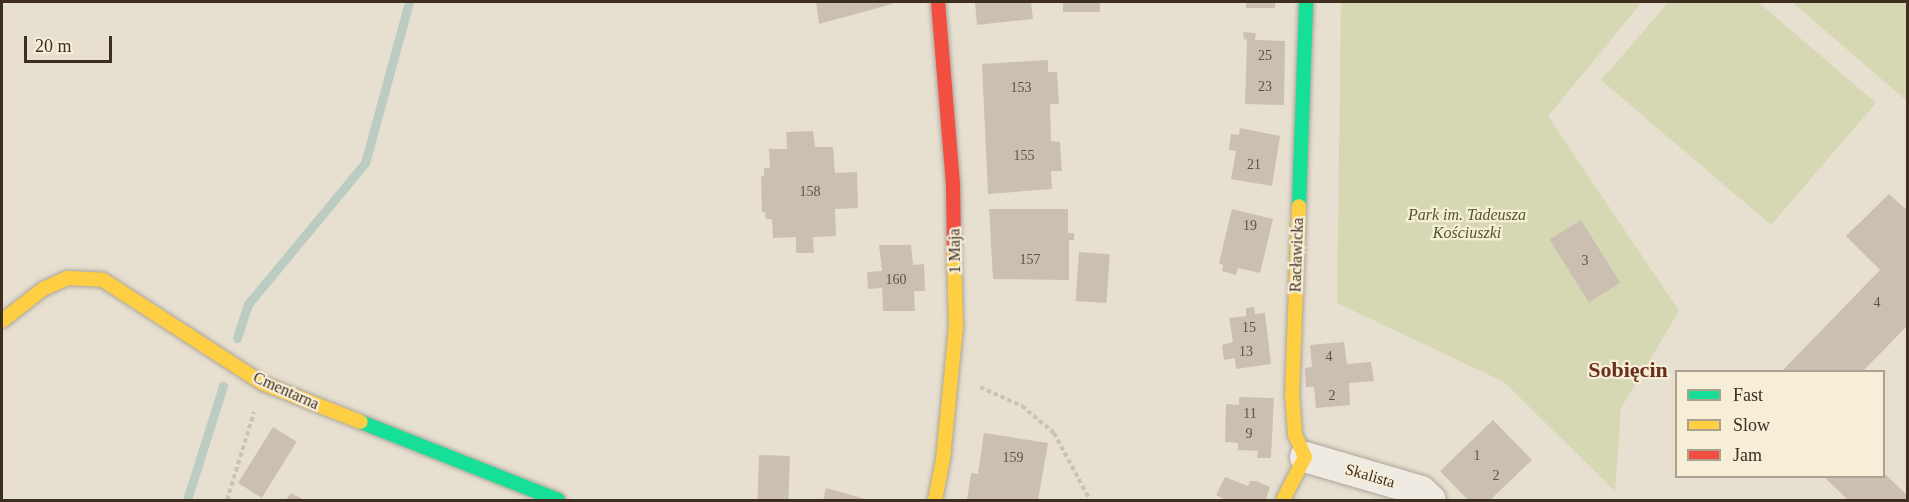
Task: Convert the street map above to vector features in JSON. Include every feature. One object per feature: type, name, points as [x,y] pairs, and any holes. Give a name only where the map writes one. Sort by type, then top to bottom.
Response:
[{"type":"street","name":"1 Maja","points":[[935,501],[943,459],[956,327],[953,184],[938,2]]},
{"type":"street","name":"Racławicka","points":[[1305,457],[1294,435],[1292,396],[1306,2]]},
{"type":"street","name":"Cmentarna","points":[[2,321],[43,289],[68,278],[103,280],[262,383],[558,501]]},
{"type":"street","points":[[1283,501],[1305,457]]},
{"type":"street","name":"Skalista","points":[[1305,457],[1421,491],[1431,501]]},
{"type":"path","points":[[227,501],[262,383]]},
{"type":"path","points":[[979,386],[1022,406],[1054,433],[1090,501]]},
{"type":"green space","name":"Park im. Tadeusza Kościuszki","points":[[1341,2],[1642,2],[1548,116],[1679,311],[1621,408],[1615,491],[1504,382],[1337,303]]},
{"type":"green space","points":[[1669,2],[1758,2],[1876,103],[1771,225],[1601,80]]},
{"type":"green space","points":[[1792,2],[1907,2],[1907,101]]},
{"type":"building","points":[[816,2],[892,2],[892,4],[819,24]]},
{"type":"building","points":[[975,2],[1031,2],[1033,19],[977,25]]},
{"type":"building","points":[[1063,2],[1100,2],[1100,12],[1063,12]]},
{"type":"building","points":[[1246,2],[1275,2],[1275,8],[1246,8]]},
{"type":"building","points":[[1243,32],[1256,33],[1255,40],[1285,41],[1284,105],[1245,104],[1247,40],[1244,39]]},
{"type":"building","points":[[1048,60],[1048,72],[1057,72],[1059,104],[1050,104],[1051,141],[1060,142],[1062,171],[1051,171],[1052,189],[988,194],[982,64]]},
{"type":"building","points":[[1240,128],[1280,136],[1272,186],[1231,179],[1236,151],[1229,150],[1231,134],[1239,135]]},
{"type":"building","points":[[813,131],[815,147],[833,147],[835,173],[857,172],[858,208],[835,209],[836,236],[813,237],[814,253],[796,253],[796,237],[773,238],[772,219],[766,219],[765,212],[762,212],[761,176],[764,176],[764,168],[770,168],[769,149],[787,149],[786,132]]},
{"type":"building","points":[[1889,194],[1908,211],[1908,325],[1864,370],[1783,370],[1880,270],[1846,236]]},
{"type":"building","points":[[989,209],[1068,209],[1068,233],[1074,233],[1074,240],[1069,240],[1069,280],[993,279]]},
{"type":"building","points":[[1232,209],[1273,219],[1260,273],[1238,268],[1236,275],[1222,271],[1223,265],[1219,263]]},
{"type":"building","points":[[1581,220],[1620,283],[1589,302],[1550,240]]},
{"type":"building","points":[[879,245],[911,245],[913,265],[924,264],[925,291],[914,291],[915,311],[883,311],[882,288],[868,289],[867,272],[882,271]]},
{"type":"building","points":[[1079,252],[1110,254],[1107,303],[1076,301]]},
{"type":"building","points":[[1254,307],[1255,314],[1265,313],[1271,364],[1236,369],[1235,358],[1224,360],[1222,345],[1233,342],[1229,318],[1246,316],[1246,308]]},
{"type":"building","points":[[1344,342],[1347,364],[1371,362],[1374,381],[1349,383],[1350,405],[1316,408],[1314,387],[1306,387],[1305,368],[1312,367],[1310,345]]},
{"type":"building","points":[[1239,397],[1274,398],[1271,458],[1257,458],[1258,451],[1238,450],[1238,443],[1225,442],[1226,404],[1239,405]]},
{"type":"building","points":[[1493,420],[1532,460],[1490,500],[1468,500],[1440,471]]},
{"type":"building","points":[[273,427],[297,442],[262,498],[238,483]]},
{"type":"building","points":[[984,433],[1048,443],[1038,500],[967,500],[971,473],[978,474]]},
{"type":"building","points":[[759,455],[790,456],[788,500],[757,500]]},
{"type":"building","points":[[1885,474],[1908,496],[1908,500],[1848,500],[1825,478],[1885,478]]},
{"type":"building","points":[[1225,477],[1248,486],[1250,481],[1256,481],[1270,487],[1266,500],[1226,500],[1216,495]]},
{"type":"building","points":[[826,488],[869,500],[823,500]]},
{"type":"building","points":[[291,493],[304,500],[286,500]]},
{"type":"waterway","points":[[237,338],[248,304],[365,163],[409,2]]},
{"type":"waterway","points":[[187,500],[223,386]]},
{"type":"traffic: fast","points":[[1299,206],[1306,2]]},
{"type":"traffic: fast","points":[[361,422],[558,500]]},
{"type":"traffic: slow","points":[[1283,500],[1305,457],[1295,435],[1292,396],[1299,206]]},
{"type":"traffic: slow","points":[[935,500],[943,459],[956,327],[954,249]]},
{"type":"traffic: slow","points":[[2,321],[43,289],[68,278],[103,280],[262,383],[361,422]]},
{"type":"traffic: jam","points":[[938,2],[953,184],[954,249]]},
{"type":"district","name":"Sobięcin","points":[[1628,370]]}]
